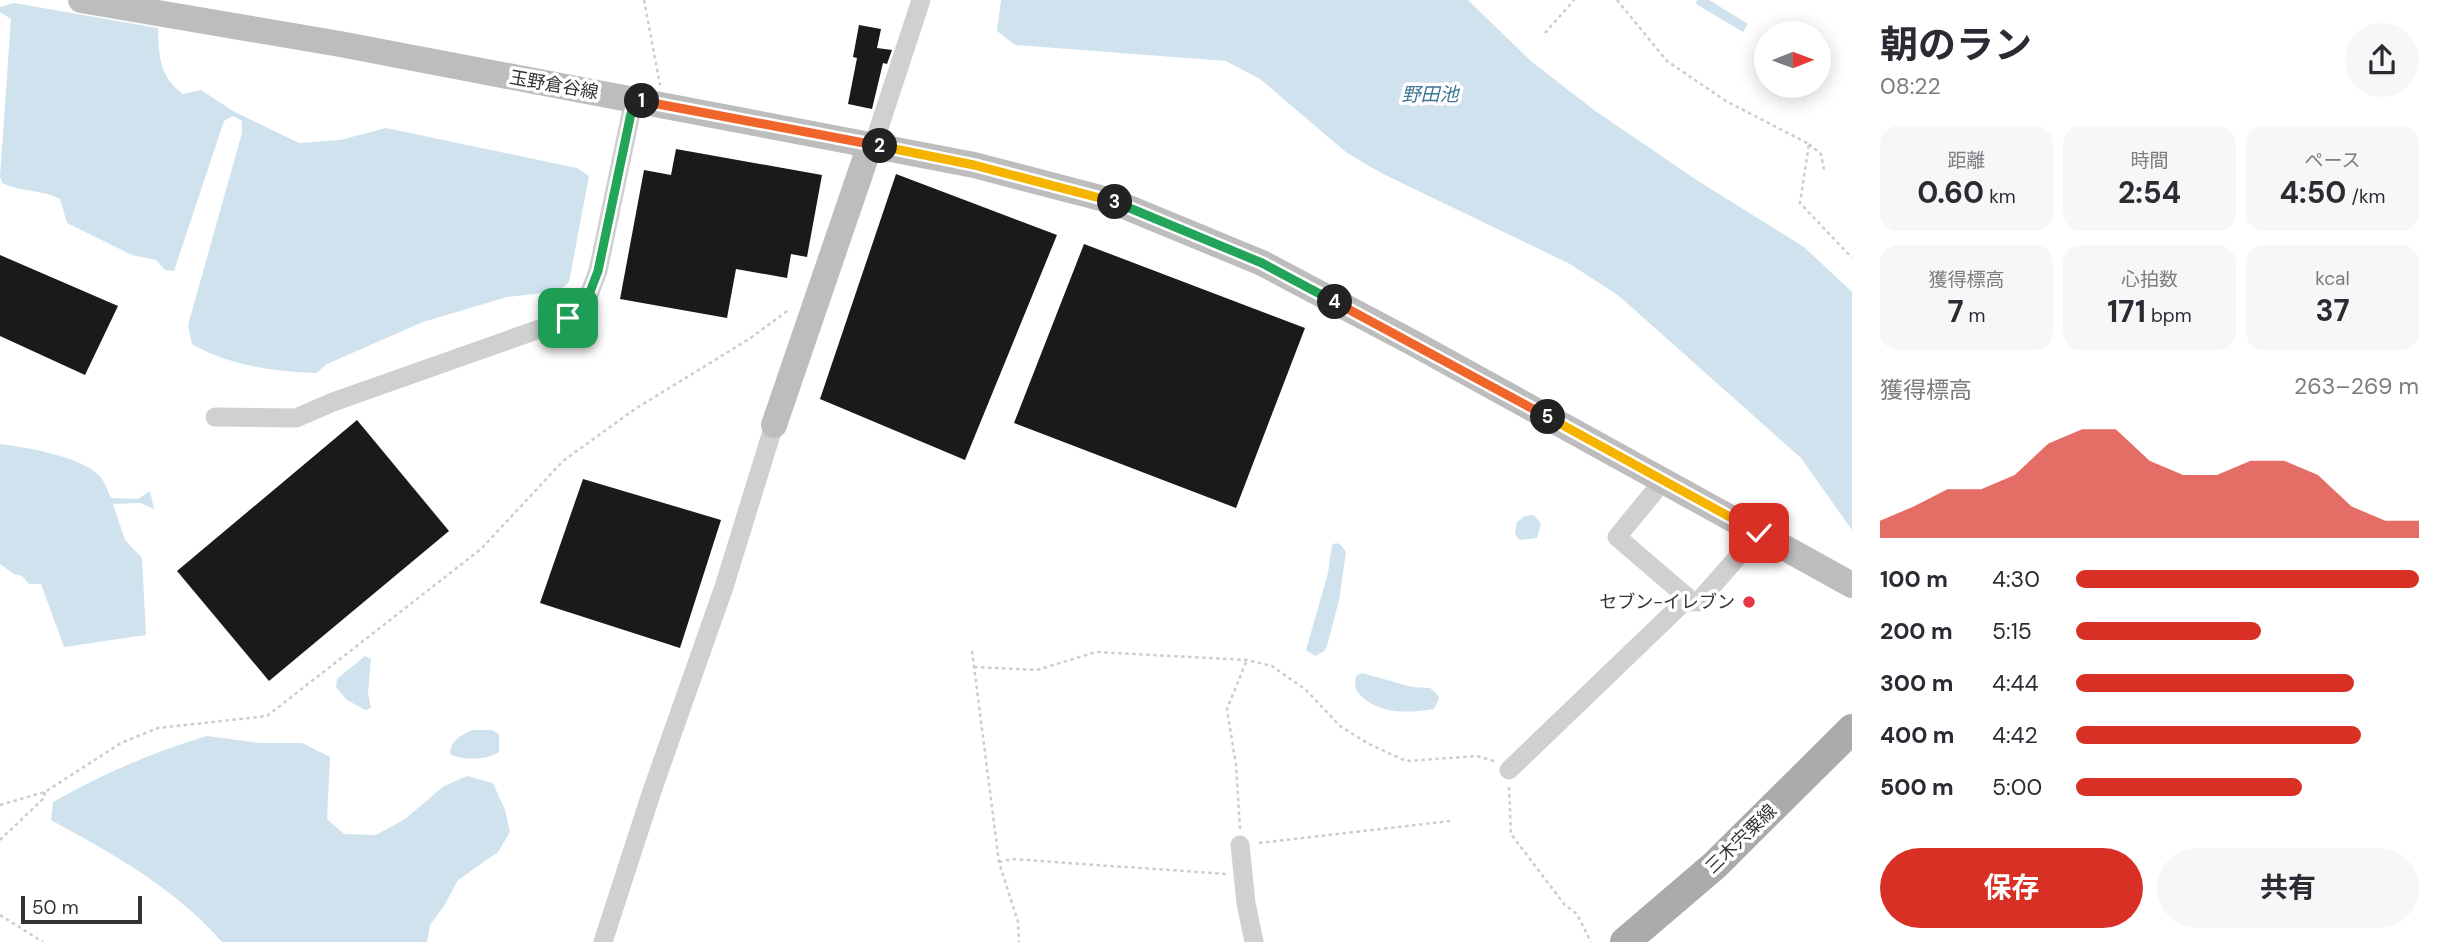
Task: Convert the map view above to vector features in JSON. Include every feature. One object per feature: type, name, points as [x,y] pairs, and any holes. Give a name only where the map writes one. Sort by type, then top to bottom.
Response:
[{"type":"main road","name":"玉野倉谷線","points":[[81,0],[327,42],[870,145],[1057,185],[1112,201],[1262,263],[1852,585]]},
{"type":"main road","points":[[774,425],[870,145]]},
{"type":"main road","name":"三木宍粟線","points":[[1625,942],[1715,865],[1852,729]]},
{"type":"street","points":[[870,145],[877,134],[921,0]]},
{"type":"street","points":[[215,417],[296,418],[568,318],[585,305],[598,271],[634,99]]},
{"type":"street","points":[[603,942],[652,791],[724,587],[774,425]]},
{"type":"street","points":[[1663,481],[1618,537],[1687,597],[1689,602]]},
{"type":"street","points":[[1509,770],[1685,601],[1698,602],[1759,533]]},
{"type":"street","points":[[1240,845],[1242,874],[1254,942]]},
{"type":"path","points":[[644,0],[663,105]]},
{"type":"path","points":[[1545,33],[1574,0]]},
{"type":"path","points":[[1617,0],[1667,61],[1726,101],[1810,144],[1821,154],[1824,170]]},
{"type":"path","points":[[1810,144],[1800,204],[1852,258]]},
{"type":"path","points":[[0,805],[45,792],[121,743],[158,728],[267,716],[481,549],[563,461],[635,409],[749,339],[799,303],[815,304]]},
{"type":"path","points":[[972,651],[999,862],[1018,922],[1019,942]]},
{"type":"path","points":[[974,667],[1037,670],[1096,652],[1247,660],[1272,666],[1306,690],[1340,726],[1368,744],[1406,761],[1477,756],[1501,762],[1509,770],[1511,834],[1564,904],[1577,914],[1591,942]]},
{"type":"path","points":[[1247,660],[1227,709],[1236,765],[1240,845],[1450,821]]},
{"type":"path","points":[[0,840],[43,799],[45,792]]},
{"type":"path","points":[[999,862],[1012,859],[1242,874]]},
{"type":"path","points":[[0,915],[43,942]]},
{"type":"water","name":"野田池","points":[[1001,0],[1468,0],[1532,62],[1594,110],[1698,181],[1804,247],[1852,292],[1852,530],[1801,458],[1619,296],[1570,264],[1383,174],[1347,153],[1260,79],[1226,61],[1015,45],[997,31]]},
{"type":"water","points":[[1697,0],[1709,0],[1748,24],[1743,32],[1696,4]]},
{"type":"water","points":[[14,3],[158,28],[165,73],[183,94],[201,90],[233,111],[299,143],[340,140],[386,128],[577,168],[589,176],[569,282],[559,291],[507,297],[423,322],[327,364],[316,373],[252,366],[221,358],[192,344],[188,325],[242,133],[242,121],[233,116],[224,121],[174,271],[165,270],[156,260],[132,255],[67,223],[60,199],[9,186],[2,183],[0,176],[11,19],[0,12],[0,7]]},
{"type":"water","points":[[0,444],[55,454],[83,465],[102,479],[111,498],[138,499],[150,491],[154,509],[140,503],[113,504],[125,540],[142,558],[146,635],[64,647],[41,584],[29,584],[22,576],[0,564]]},
{"type":"water","points":[[1534,515],[1541,524],[1537,538],[1519,540],[1515,534],[1517,522],[1525,516]]},
{"type":"water","points":[[1336,543],[1346,552],[1339,600],[1327,646],[1315,656],[1306,650],[1328,573],[1332,545]]},
{"type":"water","points":[[365,656],[371,659],[368,693],[371,708],[365,710],[347,700],[336,687],[337,679]]},
{"type":"water","points":[[1362,673],[1412,687],[1430,688],[1439,698],[1434,709],[1401,711],[1380,707],[1362,697],[1355,688],[1356,676]]},
{"type":"water","points":[[472,730],[492,730],[499,734],[499,752],[475,759],[450,754],[454,742]]},
{"type":"water","points":[[207,736],[259,743],[302,743],[330,757],[327,819],[344,834],[376,835],[405,819],[444,786],[467,776],[493,783],[505,810],[510,832],[498,852],[458,880],[430,925],[427,942],[222,942],[164,889],[120,859],[51,820],[53,802],[109,773]]},
{"type":"building","points":[[859,25],[881,29],[877,48],[892,50],[887,64],[883,63],[872,109],[848,104],[857,58],[853,57]]},
{"type":"building","points":[[676,149],[822,175],[807,257],[791,254],[787,278],[736,269],[727,318],[620,299],[644,170],[671,175]]},
{"type":"building","points":[[896,174],[1057,235],[965,460],[820,399]]},
{"type":"building","points":[[1084,244],[1305,328],[1236,508],[1014,423]]},
{"type":"building","points":[[0,255],[118,306],[85,375],[0,336]]},
{"type":"building","points":[[357,420],[449,531],[269,681],[177,571]]},
{"type":"building","points":[[583,479],[721,520],[680,648],[540,603]]},
{"type":"place","name":"セブン-イレブン","points":[[1749,602]]},
{"type":"route","points":[[568,318],[585,305],[598,271],[634,99],[974,165],[1112,201],[1262,263],[1759,533]]}]
